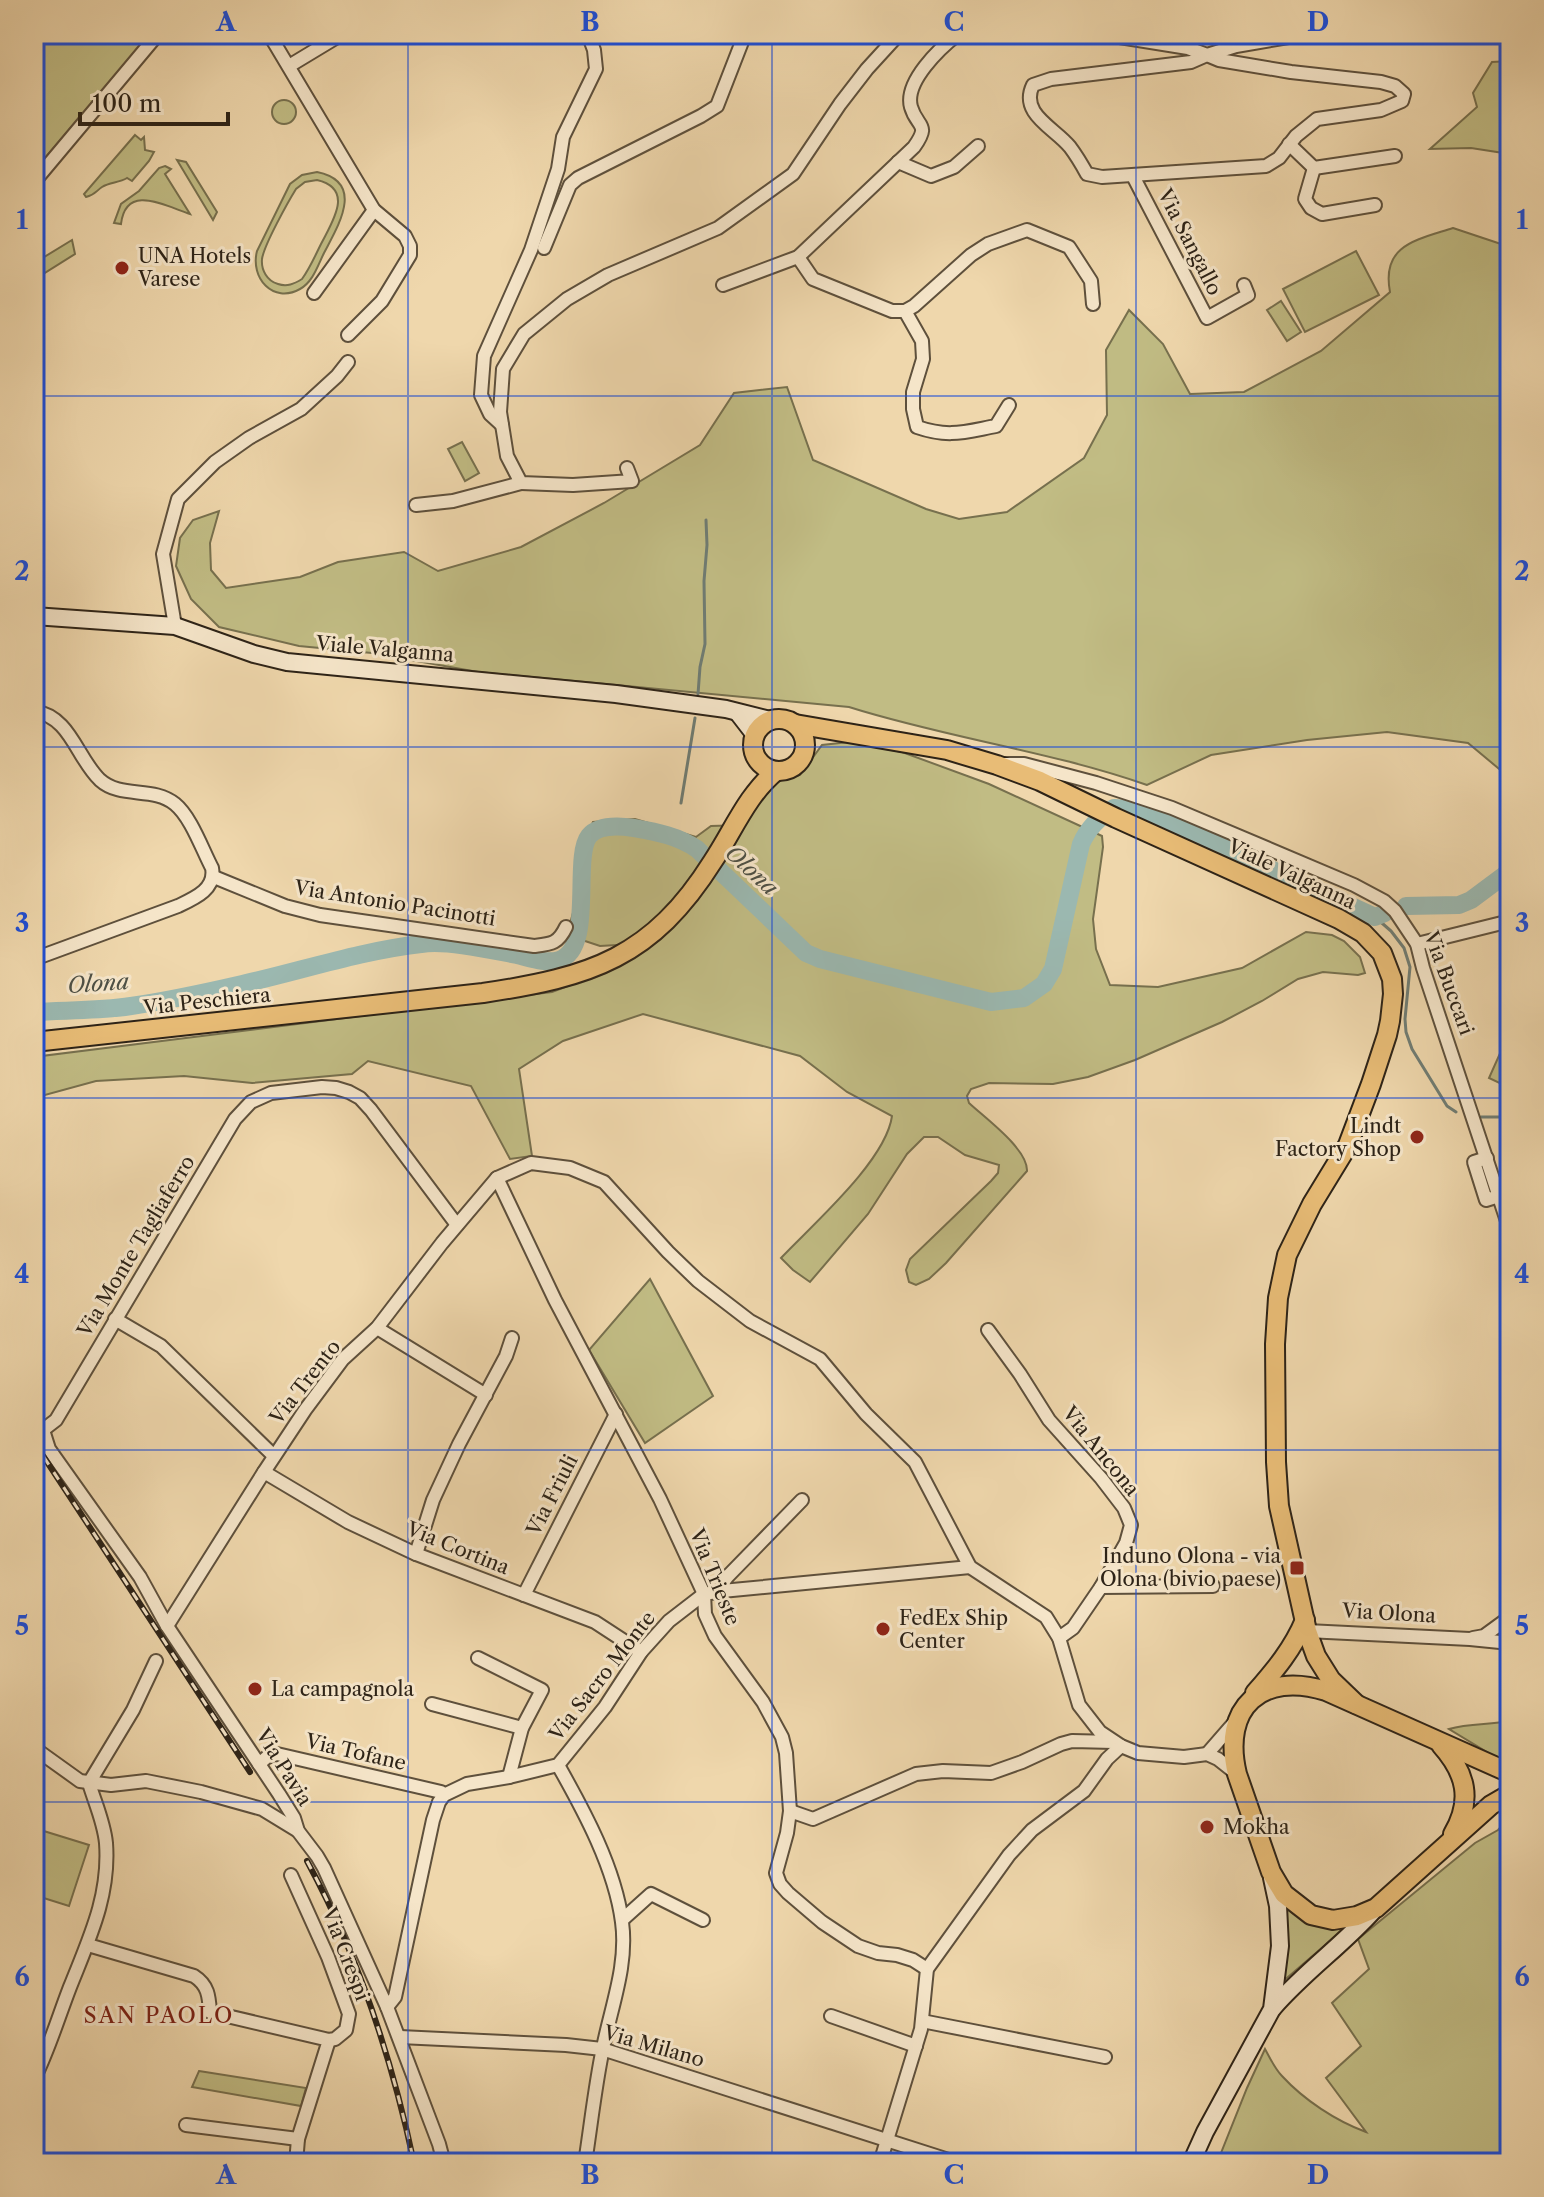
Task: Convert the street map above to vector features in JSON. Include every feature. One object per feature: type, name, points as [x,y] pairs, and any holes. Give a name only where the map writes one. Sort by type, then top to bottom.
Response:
[{"type":"main road","name":"Viale Valganna","points":[[34,616],[175,626],[254,654],[287,662],[562,688],[737,712],[770,720]]},
{"type":"main road","points":[[737,712],[755,735]]},
{"type":"main road","points":[[780,719],[795,724],[803,733],[806,745],[804,756],[797,765],[787,770],[767,767],[754,752],[755,735],[770,720],[780,719]]},
{"type":"main road","name":"Viale Valganna","points":[[795,724],[947,750],[997,765],[1069,795],[1352,926],[1374,942],[1382,953],[1392,979],[1393,994],[1387,1035],[1348,1145],[1312,1204],[1287,1255],[1278,1298],[1275,1344],[1279,1506],[1306,1626],[1316,1656],[1331,1680],[1356,1704]]},
{"type":"main road","points":[[806,745],[832,729]]},
{"type":"main road","name":"Via Peschiera","points":[[34,1042],[493,991],[544,983],[589,971],[616,958],[653,933],[685,901],[706,873],[767,767]]},
{"type":"main road","points":[[1272,2009],[1280,1946],[1278,1906],[1271,1872],[1237,1774],[1233,1747],[1243,1709],[1283,1662],[1306,1626]]},
{"type":"main road","points":[[1243,1709],[1265,1692],[1293,1685],[1309,1686],[1510,1773]]},
{"type":"main road","points":[[1435,1739],[1453,1759],[1465,1791],[1459,1824],[1447,1843]]},
{"type":"main road","points":[[1191,2163],[1272,2009],[1288,1990],[1447,1843],[1491,1805],[1510,1794]]},
{"type":"main road","points":[[1271,1872],[1284,1894],[1303,1911],[1321,1918],[1344,1919],[1376,1908]]},
{"type":"street","points":[[34,182],[158,34]]},
{"type":"street","points":[[269,34],[374,210],[405,236],[410,246],[410,255],[382,301],[348,335]]},
{"type":"street","points":[[289,66],[342,34]]},
{"type":"street","points":[[502,425],[490,414],[481,395],[484,356],[531,250],[558,169],[563,137],[596,69],[588,34]]},
{"type":"street","points":[[544,248],[570,185],[578,178],[717,106],[745,34]]},
{"type":"street","points":[[521,483],[507,456],[500,412],[503,369],[524,334],[567,299],[608,275],[718,228],[793,174],[858,81],[899,34]]},
{"type":"street","points":[[723,285],[798,257],[898,162],[921,136],[921,124],[910,106],[912,91],[925,64],[958,34]]},
{"type":"street","points":[[1101,34],[1173,45],[1213,58],[1291,72],[1381,82],[1395,86],[1404,94],[1402,101],[1381,110],[1317,119],[1296,136],[1279,158],[1266,166],[1133,176]]},
{"type":"street","points":[[1213,58],[1236,46],[1306,34]]},
{"type":"street","name":"Via Sangallo","points":[[1213,58],[1051,79],[1033,85],[1030,102],[1036,115],[1068,145],[1087,174],[1133,176],[1207,318],[1248,295],[1244,285]]},
{"type":"street","points":[[1289,144],[1314,168]]},
{"type":"street","points":[[898,162],[931,176],[954,167],[978,146]]},
{"type":"street","points":[[1314,168],[1395,156]]},
{"type":"street","points":[[1314,168],[1305,199],[1311,208],[1322,214],[1375,205]]},
{"type":"street","points":[[314,293],[374,210]]},
{"type":"street","points":[[798,257],[813,279],[892,311],[905,311],[971,255],[988,244],[1027,230],[1069,247],[1091,281],[1093,304]]},
{"type":"street","points":[[905,311],[922,341],[923,359],[913,392],[917,427],[937,434],[996,426],[1009,405]]},
{"type":"street","points":[[175,626],[163,554],[178,499],[215,462],[249,438],[301,409],[348,362]]},
{"type":"street","points":[[416,505],[453,501],[521,483],[573,485],[632,481],[627,468]]},
{"type":"street","points":[[34,711],[47,713],[58,722],[101,781],[113,789],[160,795],[173,802],[184,813],[214,877],[200,894],[178,906],[34,959]]},
{"type":"street","name":"Via Buccari","points":[[997,765],[1024,764],[1172,808],[1354,885],[1384,901],[1395,911],[1417,944],[1510,1230]]},
{"type":"street","name":"Via Buccari","points":[[1069,795],[1111,789]]},
{"type":"street","name":"Via Antonio Pacinotti","points":[[214,877],[285,906],[378,925],[534,946],[557,941],[566,927]]},
{"type":"street","points":[[1417,944],[1510,921]]},
{"type":"street","name":"Via Monte Tagliaferro","points":[[39,1427],[56,1420],[235,1119],[251,1102],[271,1093],[330,1087],[360,1098],[457,1225]]},
{"type":"street","points":[[497,1178],[531,1163],[570,1168],[604,1182],[698,1281],[750,1321],[820,1359],[866,1414],[915,1462],[970,1567],[1046,1617],[1059,1638],[1079,1705],[1100,1732],[1138,1753],[1184,1757],[1207,1754],[1237,1774]]},
{"type":"street","name":"Via Trento","points":[[167,1626],[305,1410],[343,1359],[377,1328],[497,1178]]},
{"type":"street","name":"Via Trieste","points":[[497,1178],[555,1300],[660,1499],[704,1594],[705,1614],[715,1636],[763,1702],[782,1737],[790,1811],[776,1873],[780,1884],[822,1922],[858,1946],[913,1960],[927,1969]]},
{"type":"street","points":[[115,1319],[161,1346],[274,1456]]},
{"type":"street","points":[[377,1328],[486,1395]]},
{"type":"street","name":"Via Ancona","points":[[988,1330],[1049,1420],[1124,1508],[1131,1525],[1126,1543],[1101,1587],[1073,1628],[1059,1638]]},
{"type":"street","points":[[412,1553],[433,1500],[506,1356],[512,1338]]},
{"type":"street","name":"Via Friuli","points":[[524,1595],[616,1414]]},
{"type":"street","name":"Via Pavia","points":[[39,1427],[49,1449],[140,1577],[167,1626],[324,1868],[400,2037],[444,2163]]},
{"type":"street","name":"Via Cortina","points":[[264,1472],[348,1522],[412,1553],[595,1622],[641,1652]]},
{"type":"street","points":[[722,1591],[728,1576],[802,1500]]},
{"type":"street","name":"Via Sacro Monte","points":[[444,1795],[467,1784],[558,1765],[605,1707],[641,1652],[669,1621],[704,1594],[970,1567]]},
{"type":"street","points":[[1101,1587],[1213,1586]]},
{"type":"street","points":[[1470,1639],[1484,1636],[1510,1617]]},
{"type":"street","name":"Via Olona","points":[[1306,1626],[1510,1643]]},
{"type":"street","name":"Via Sacro Monte","points":[[478,1658],[542,1690],[522,1728],[509,1777]]},
{"type":"street","points":[[34,2079],[50,2046],[100,1908],[106,1853],[101,1820],[89,1783],[133,1710],[156,1661]]},
{"type":"street","name":"Via Sacro Monte","points":[[432,1704],[522,1728]]},
{"type":"street","points":[[1207,1754],[1227,1733],[1243,1709]]},
{"type":"street","points":[[790,1811],[813,1819],[916,1774],[943,1771],[991,1773],[1072,1741],[1118,1744]]},
{"type":"street","points":[[880,2163],[916,2046],[922,2021],[927,1969],[993,1876],[1032,1830],[1084,1791],[1118,1744]]},
{"type":"street","points":[[34,1748],[80,1781],[111,1785],[146,1781],[201,1792],[262,1809],[298,1831]]},
{"type":"street","name":"Via Tofane","points":[[259,1764],[277,1754],[444,1795]]},
{"type":"street","points":[[558,1765],[599,1844],[622,1920],[622,1967],[602,2049],[585,2163]]},
{"type":"street","points":[[387,2007],[395,1997],[433,1820],[444,1795]]},
{"type":"street","name":"Via Crespi","points":[[291,1875],[319,1934],[349,2014],[346,2030],[329,2040],[298,2139],[296,2163]]},
{"type":"street","points":[[622,1920],[651,1894],[703,1920]]},
{"type":"street","points":[[88,1945],[194,1976],[206,1988],[210,2012],[329,2040]]},
{"type":"street","points":[[831,2016],[916,2046]]},
{"type":"street","points":[[922,2021],[1105,2057]]},
{"type":"street","name":"Via Milano","points":[[400,2037],[602,2049],[958,2163]]},
{"type":"street","points":[[186,2125],[298,2139]]},
{"type":"shaded area","points":[[34,34],[151,34],[34,171]]},
{"type":"shaded area","points":[[1510,61],[1510,154],[1471,148],[1430,149],[1477,107],[1473,93],[1492,62]]},
{"type":"shaded area","points":[[284,100],[295,107],[296,112],[289,123],[284,124],[273,117],[272,112],[279,101]]},
{"type":"shaded area","points":[[135,135],[141,140],[144,137],[145,150],[154,152],[149,161],[132,181],[127,178],[108,184],[86,197],[84,194]]},
{"type":"shaded area","points":[[177,160],[186,162],[217,212],[213,220]]},
{"type":"shaded area","points":[[165,166],[171,169],[165,174],[190,214],[158,203],[138,201],[124,211],[121,224],[114,223],[121,204],[139,191],[159,168]]},
{"type":"shaded area","points":[[317,172],[332,177],[341,185],[344,206],[336,230],[312,278],[300,289],[281,293],[273,291],[260,279],[257,251],[290,184],[302,175]],"holes":[[[317,180],[329,184],[338,198],[335,216],[310,266],[302,279],[296,282],[284,285],[274,283],[266,274],[262,259],[288,203],[296,189],[305,182]]]},
{"type":"shaded area","points":[[1453,228],[1510,247],[1510,778],[1468,743],[1387,732],[1307,740],[1211,755],[1147,785],[1073,763],[849,707],[478,672],[372,653],[299,646],[219,627],[191,599],[176,566],[180,538],[193,520],[219,511],[210,543],[211,570],[226,588],[300,577],[338,562],[404,552],[438,571],[521,547],[604,503],[700,445],[734,393],[787,387],[813,460],[926,509],[959,519],[1007,512],[1084,458],[1107,415],[1106,350],[1129,310],[1163,344],[1190,394],[1244,392],[1321,351],[1390,292],[1391,264],[1404,247]]},
{"type":"shaded area","points":[[72,240],[75,254],[43,274],[36,262]]},
{"type":"shaded area","points":[[1356,251],[1379,295],[1305,332],[1283,289]]},
{"type":"shaded area","points":[[1281,301],[1301,332],[1287,341],[1267,310]]},
{"type":"shaded area","points":[[462,442],[479,473],[465,481],[448,449]]},
{"type":"shaded area","points":[[849,742],[902,752],[989,784],[1102,836],[1093,919],[1096,949],[1110,985],[1158,987],[1242,968],[1306,932],[1332,935],[1344,941],[1360,957],[1365,973],[1323,972],[1298,979],[1222,1022],[1088,1077],[1053,1084],[989,1083],[971,1089],[967,1096],[969,1103],[1021,1153],[1027,1171],[946,1263],[929,1279],[916,1285],[909,1282],[906,1270],[910,1259],[991,1181],[998,1173],[999,1165],[965,1155],[938,1137],[924,1137],[907,1154],[868,1214],[810,1282],[781,1258],[862,1172],[887,1134],[892,1116],[847,1092],[800,1056],[643,1014],[563,1041],[519,1069],[532,1156],[510,1159],[471,1086],[368,1061],[352,1074],[252,1083],[184,1076],[96,1081],[34,1098],[34,1057],[552,992],[613,969],[652,943],[600,946],[567,935],[574,909],[578,857],[593,822],[635,819],[696,837],[711,826],[745,825],[771,783],[800,775],[822,745]]},
{"type":"shaded area","points":[[1510,1031],[1510,1088],[1489,1078]]},
{"type":"shaded area","points":[[650,1279],[713,1396],[645,1443],[589,1350]]},
{"type":"shaded area","points":[[1510,1721],[1510,1766],[1449,1729],[1464,1726]]},
{"type":"shaded area","points":[[1510,1817],[1510,2163],[1217,2163],[1265,2049],[1279,2073],[1300,2093],[1332,2116],[1366,2132],[1326,2078],[1361,2046],[1332,2003],[1369,1969],[1358,1939],[1475,1843],[1498,1830]]},
{"type":"shaded area","points":[[34,1828],[89,1845],[69,1906],[34,1895]]},
{"type":"shaded area","points":[[1284,1906],[1312,1922],[1345,1928],[1281,1983]]},
{"type":"shaded area","points":[[199,2071],[306,2088],[301,2106],[192,2087]]},
{"type":"waterway","points":[[698,694],[705,644],[706,520]]},
{"type":"waterway","points":[[681,803],[695,718]]},
{"type":"waterway","name":"Olona","points":[[34,1012],[107,1009],[158,1002],[421,944],[456,944],[543,961],[559,960],[570,952],[580,922],[584,847],[593,832],[610,827],[659,833],[697,849],[806,953],[991,1002],[1024,998],[1044,984],[1053,969],[1081,844],[1094,823],[1114,808],[1143,810],[1375,917],[1385,913]]},
{"type":"waterway","name":"Olona","points":[[1406,906],[1459,905],[1471,900],[1510,871]]},
{"type":"waterway","points":[[1375,917],[1404,948],[1410,967],[1405,1019],[1412,1049],[1447,1106],[1456,1112]]},
{"type":"waterway","points":[[1481,1117],[1510,1117]]},
{"type":"railway","points":[[34,1442],[250,1772]]},
{"type":"railway","points":[[307,1861],[342,1933],[371,2008],[395,2085],[414,2163]]},
{"type":"place","name":"UNA Hotels Varese","points":[[122,268]]},
{"type":"place","name":"Lindt Factory Shop","points":[[1417,1137]]},
{"type":"place","name":"Induno Olona - via Olona (bivio paese)","points":[[1297,1568]]},
{"type":"place","name":"FedEx Ship Center","points":[[883,1629]]},
{"type":"place","name":"La campagnola","points":[[255,1689]]},
{"type":"place","name":"Mokha","points":[[1207,1827]]},
{"type":"district","name":"SAN PAOLO","points":[[159,2015]]}]
